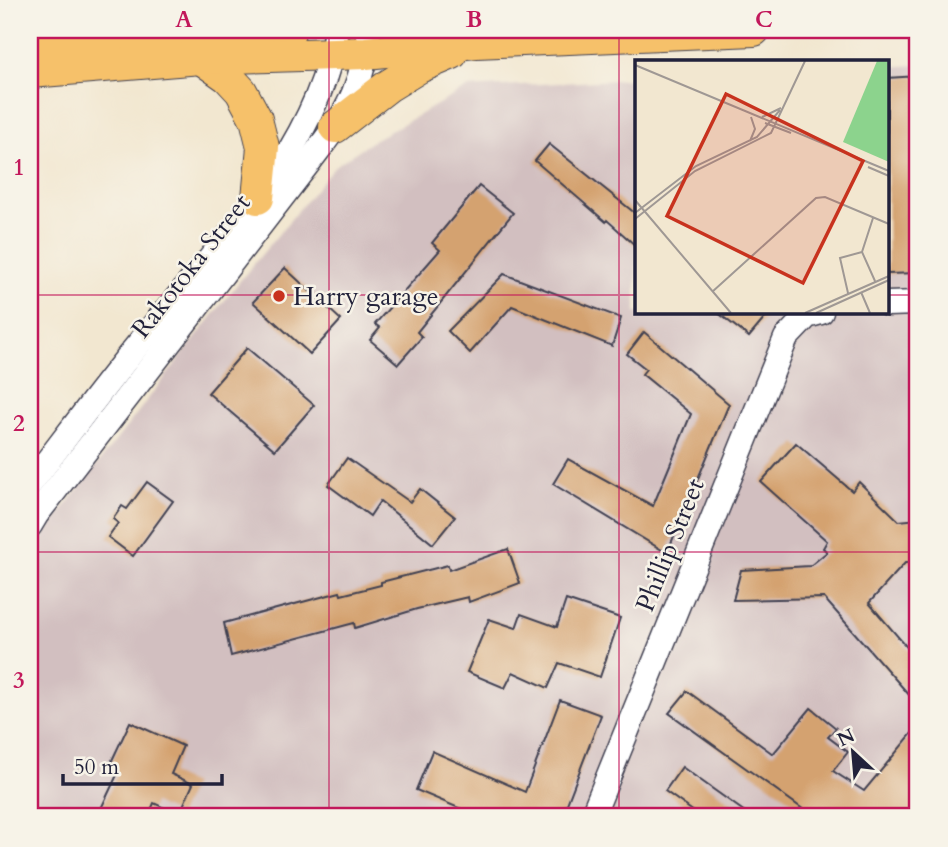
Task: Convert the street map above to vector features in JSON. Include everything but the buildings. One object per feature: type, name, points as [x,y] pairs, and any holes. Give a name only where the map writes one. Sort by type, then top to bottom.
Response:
[{"type":"main road","points":[[30,49],[290,30]]},
{"type":"main road","points":[[30,72],[201,58],[334,41],[475,42],[754,30]]},
{"type":"main road","points":[[335,127],[388,86],[419,67],[475,42]]},
{"type":"main road","points":[[201,58],[228,77],[241,91],[256,119],[263,147],[258,198]]},
{"type":"street","name":"Rakotoka Street","points":[[30,484],[139,343],[258,198],[289,152],[317,97],[334,41]]},
{"type":"street","name":"Rakotoka Street","points":[[30,525],[335,127],[354,94],[368,41]]},
{"type":"street","points":[[888,304],[918,303]]},
{"type":"street","name":"Phillip Street","points":[[592,817],[786,338],[807,316],[818,313]]},
{"type":"shaded area","points":[[918,65],[918,817],[30,817],[30,556],[37,542],[239,282],[335,166],[374,140],[467,88],[635,79],[635,313],[888,313],[888,67]]},
{"type":"place","name":"Harry garage","points":[[279,296]]}]
